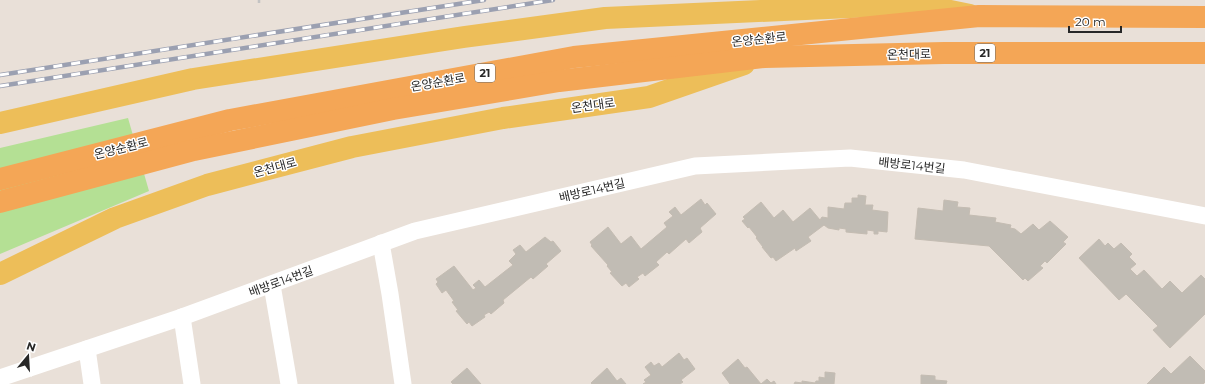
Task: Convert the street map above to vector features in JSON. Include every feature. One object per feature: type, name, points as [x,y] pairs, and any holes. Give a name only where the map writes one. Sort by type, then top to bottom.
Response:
[{"type":"highway","name":"21","points":[[979,16],[1205,17]]},
{"type":"highway","name":"온양순환로","points":[[0,179],[230,120],[574,57],[979,16]]},
{"type":"highway","name":"온천대로","points":[[764,57],[952,53],[1205,53]]},
{"type":"highway","name":"온양순환로","points":[[0,202],[194,150],[393,109],[559,81],[764,57]]},
{"type":"main road","points":[[0,123],[193,79],[464,37],[605,18],[916,4],[979,16]]},
{"type":"main road","name":"온천대로","points":[[0,274],[115,218],[207,185],[352,147],[503,118],[649,97],[764,57]]},
{"type":"street","name":"배방로14번길","points":[[0,378],[182,318],[416,231],[694,166],[850,158],[964,170],[1205,216]]},
{"type":"street","points":[[381,243],[403,384]]},
{"type":"street","points":[[272,285],[290,384]]},
{"type":"street","points":[[182,318],[192,384]]},
{"type":"street","points":[[87,349],[92,384]]},
{"type":"green space","points":[[128,118],[149,191],[0,254],[0,148]]},
{"type":"building","points":[[858,195],[866,196],[865,205],[873,205],[872,210],[888,212],[887,232],[878,231],[878,234],[874,234],[874,231],[867,230],[867,234],[846,232],[846,229],[839,228],[839,230],[828,228],[824,225],[808,237],[811,241],[796,251],[795,248],[776,261],[773,257],[771,258],[756,238],[757,237],[742,221],[745,219],[743,217],[761,202],[774,218],[783,210],[793,222],[810,208],[820,220],[822,217],[828,218],[828,207],[844,209],[845,203],[852,203],[852,198],[858,198]]},
{"type":"building","points":[[701,199],[705,205],[707,203],[716,214],[700,228],[702,232],[689,243],[686,239],[669,254],[667,252],[656,262],[659,265],[645,276],[643,273],[637,277],[639,279],[629,287],[626,283],[622,286],[610,273],[612,272],[607,266],[608,265],[591,246],[592,245],[590,242],[608,227],[621,244],[631,236],[641,249],[667,227],[664,223],[673,216],[669,212],[675,207],[681,215]]},
{"type":"building","points":[[944,200],[958,202],[957,207],[970,208],[969,215],[996,218],[995,222],[1011,225],[1010,228],[1015,229],[1021,234],[1033,224],[1039,230],[1050,221],[1068,237],[1063,242],[1066,244],[1047,263],[1045,261],[1040,266],[1043,268],[1028,281],[1025,278],[1023,280],[989,246],[915,239],[918,208],[943,211]]},
{"type":"building","points":[[545,237],[551,242],[553,241],[561,251],[546,264],[548,266],[533,279],[531,277],[503,300],[504,303],[491,314],[489,312],[484,315],[485,317],[472,326],[469,322],[467,324],[456,311],[458,310],[452,302],[454,301],[446,290],[442,293],[436,284],[438,282],[436,279],[454,266],[473,290],[476,288],[473,285],[479,280],[485,287],[513,265],[509,261],[516,254],[513,250],[520,245],[526,252]]},
{"type":"building","points":[[1099,239],[1105,246],[1108,243],[1114,249],[1121,243],[1132,254],[1129,257],[1136,264],[1130,269],[1137,276],[1144,270],[1162,289],[1170,281],[1182,293],[1201,275],[1205,279],[1205,314],[1170,348],[1153,330],[1158,326],[1126,294],[1119,300],[1079,258]]},
{"type":"building","points":[[679,353],[684,360],[687,358],[695,369],[681,380],[683,382],[680,384],[643,384],[646,382],[644,380],[651,375],[645,367],[651,362],[654,366],[659,363],[662,367]]},
{"type":"building","points":[[1190,356],[1205,371],[1205,382],[1203,384],[1147,384],[1164,367],[1171,374]]},
{"type":"building","points":[[738,359],[745,368],[747,367],[761,384],[730,384],[722,373]]},
{"type":"building","points":[[467,368],[481,384],[453,384],[451,382]]},
{"type":"building","points":[[607,368],[617,381],[621,378],[626,384],[591,383]]},
{"type":"building","points":[[825,372],[835,373],[834,384],[794,384],[795,382],[802,383],[802,381],[815,383],[816,381],[819,381],[819,377],[825,378]]},
{"type":"building","points":[[921,375],[935,376],[935,380],[947,381],[946,384],[921,384]]},
{"type":"building","points":[[767,379],[771,383],[774,381],[776,384],[761,384]]},
{"type":"railway","points":[[0,75],[484,0]]},
{"type":"railway","points":[[0,86],[553,0]]}]
